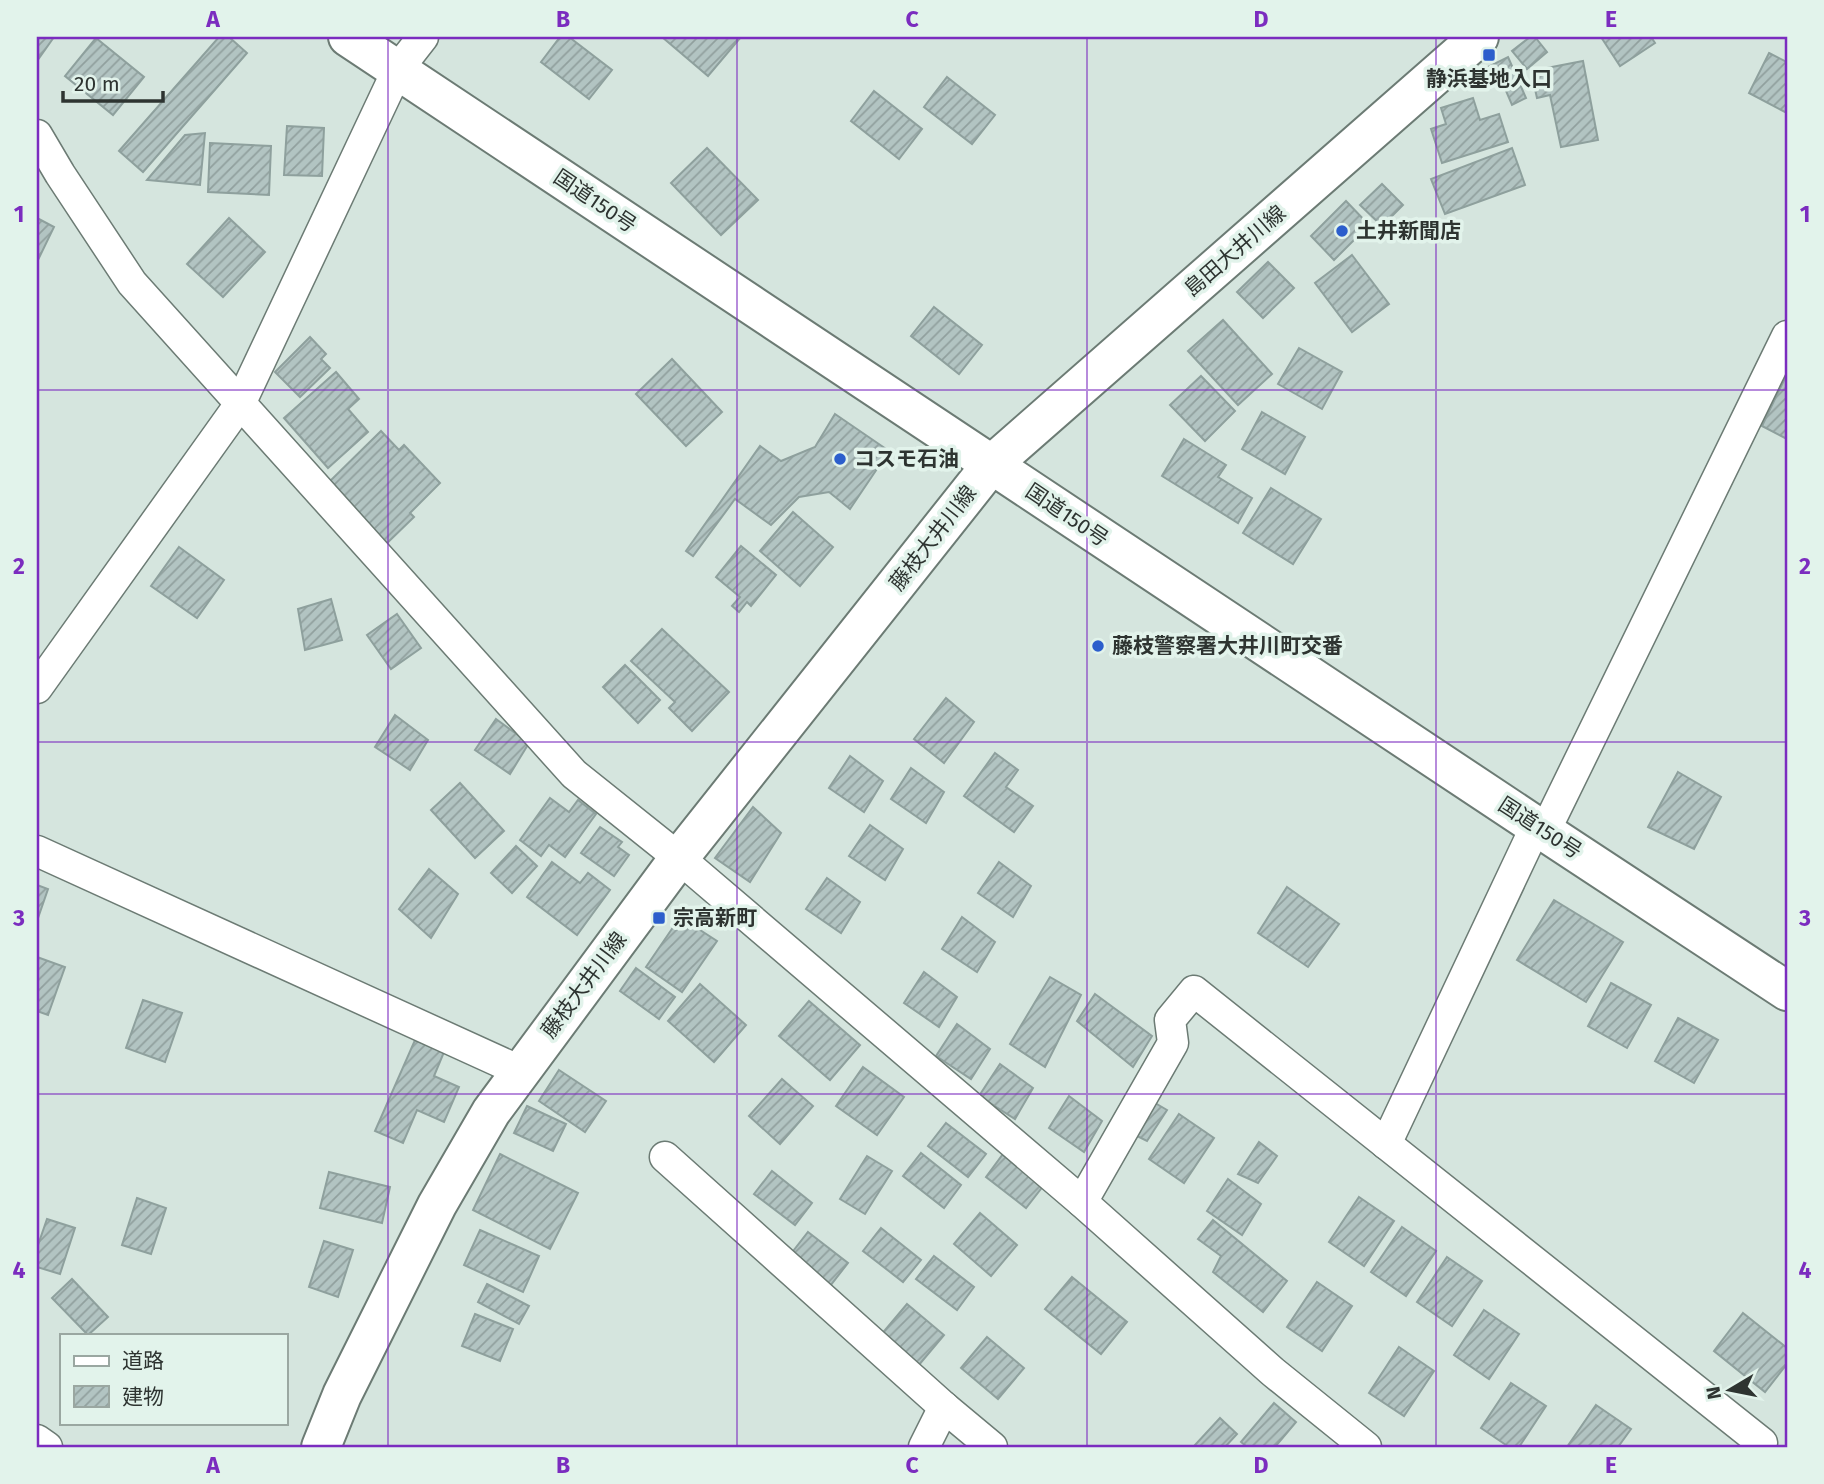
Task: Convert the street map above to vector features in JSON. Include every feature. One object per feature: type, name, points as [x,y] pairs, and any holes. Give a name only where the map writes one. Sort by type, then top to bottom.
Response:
[{"type":"main road","name":"国道150号","points":[[348,37],[1787,991]]},
{"type":"main road","name":"島田大井川線","points":[[991,465],[1479,37]]},
{"type":"main road","name":"藤枝大井川線","points":[[321,1447],[342,1395],[437,1205],[491,1112],[679,858],[991,465]]},
{"type":"street","points":[[37,688],[240,404],[398,69],[423,37]]},
{"type":"street","points":[[37,135],[132,283],[574,774],[679,858],[1082,1202],[1273,1372],[1366,1447]]},
{"type":"street","points":[[1386,1144],[1787,336]]},
{"type":"street","points":[[37,851],[520,1071]]},
{"type":"street","points":[[1082,1202],[1173,1043],[1170,1020],[1194,991],[1762,1443]]},
{"type":"street","points":[[665,1157],[992,1447]]},
{"type":"street","points":[[924,1447],[944,1407]]},
{"type":"street","points":[[37,1440],[47,1447]]},
{"type":"building","points":[[37,37],[54,37],[37,61]]},
{"type":"building","points":[[219,37],[229,37],[247,53],[143,172],[119,151]]},
{"type":"building","points":[[560,37],[569,37],[612,70],[589,99],[541,62]]},
{"type":"building","points":[[662,37],[741,37],[708,76]]},
{"type":"building","points":[[1530,37],[1535,37],[1547,52],[1527,69],[1512,51]]},
{"type":"building","points":[[1601,37],[1651,37],[1655,43],[1620,66]]},
{"type":"building","points":[[96,38],[144,77],[113,115],[65,76]]},
{"type":"building","points":[[1769,53],[1787,62],[1787,113],[1749,93]]},
{"type":"building","points":[[1508,57],[1526,98],[1512,105],[1501,79],[1492,82],[1486,68]]},
{"type":"building","points":[[1583,61],[1598,140],[1561,147],[1550,95],[1537,98],[1531,71]]},
{"type":"building","points":[[947,77],[995,115],[972,144],[924,107]]},
{"type":"building","points":[[874,91],[922,129],[899,159],[851,121]]},
{"type":"building","points":[[1473,98],[1480,120],[1499,114],[1508,142],[1442,163],[1431,129],[1446,124],[1441,108]]},
{"type":"building","points":[[287,126],[324,128],[322,176],[284,175]]},
{"type":"building","points":[[205,133],[200,185],[147,180],[185,135]]},
{"type":"building","points":[[210,143],[271,146],[269,195],[208,192]]},
{"type":"building","points":[[707,148],[758,200],[721,235],[671,183]]},
{"type":"building","points":[[1512,148],[1525,185],[1445,214],[1431,179]]},
{"type":"building","points":[[1382,184],[1403,205],[1382,226],[1360,205]]},
{"type":"building","points":[[1346,201],[1369,225],[1334,260],[1311,236]]},
{"type":"building","points":[[37,218],[54,227],[37,262]]},
{"type":"building","points":[[229,218],[265,252],[223,297],[187,264]]},
{"type":"building","points":[[1352,255],[1389,304],[1352,332],[1315,283]]},
{"type":"building","points":[[1268,262],[1294,288],[1263,318],[1237,292]]},
{"type":"building","points":[[934,307],[982,345],[959,374],[911,336]]},
{"type":"building","points":[[1223,320],[1272,374],[1238,405],[1188,351]]},
{"type":"building","points":[[310,337],[326,354],[321,359],[330,368],[300,397],[275,372]]},
{"type":"building","points":[[1299,348],[1342,372],[1322,409],[1278,384]]},
{"type":"building","points":[[672,359],[722,412],[686,446],[636,394]]},
{"type":"building","points":[[336,372],[359,399],[348,409],[368,432],[328,468],[284,418]]},
{"type":"building","points":[[1787,374],[1787,439],[1762,426]]},
{"type":"building","points":[[1201,376],[1235,411],[1205,441],[1170,405]]},
{"type":"building","points":[[1262,412],[1305,437],[1285,474],[1242,449]]},
{"type":"building","points":[[835,414],[889,451],[850,509],[829,492],[799,497],[771,525],[735,499],[693,556],[686,551],[760,446],[781,461],[815,447]]},
{"type":"building","points":[[381,431],[399,450],[404,445],[440,483],[410,513],[414,517],[384,546],[326,485]]},
{"type":"building","points":[[1184,439],[1226,465],[1218,477],[1252,498],[1238,523],[1162,476]]},
{"type":"building","points":[[1271,488],[1321,519],[1293,564],[1243,533]]},
{"type":"building","points":[[793,512],[833,547],[800,586],[760,551]]},
{"type":"building","points":[[741,546],[776,575],[751,606],[747,602],[739,612],[732,606],[740,597],[716,577]]},
{"type":"building","points":[[179,547],[224,580],[197,618],[151,586]]},
{"type":"building","points":[[331,599],[342,640],[305,650],[298,609]]},
{"type":"building","points":[[397,614],[421,648],[391,669],[367,635]]},
{"type":"building","points":[[662,629],[729,692],[692,731],[669,708],[675,702],[631,661]]},
{"type":"building","points":[[625,665],[660,700],[638,723],[603,687]]},
{"type":"building","points":[[946,698],[974,722],[944,763],[914,739]]},
{"type":"building","points":[[395,715],[428,740],[410,770],[375,747]]},
{"type":"building","points":[[496,719],[529,743],[510,774],[475,750]]},
{"type":"building","points":[[995,753],[1018,770],[1006,787],[1033,806],[1014,832],[964,796]]},
{"type":"building","points":[[850,756],[883,781],[864,812],[829,788]]},
{"type":"building","points":[[911,768],[944,792],[926,823],[891,799]]},
{"type":"building","points":[[1678,772],[1721,797],[1694,849],[1648,827]]},
{"type":"building","points":[[460,783],[504,831],[475,858],[431,810]]},
{"type":"building","points":[[550,798],[569,812],[578,800],[596,814],[565,857],[549,845],[541,856],[520,840]]},
{"type":"building","points":[[753,807],[781,833],[750,882],[715,858]]},
{"type":"building","points":[[870,825],[903,849],[885,880],[849,856]]},
{"type":"building","points":[[600,827],[622,842],[618,847],[629,855],[614,876],[581,853]]},
{"type":"building","points":[[516,846],[537,866],[512,893],[491,873]]},
{"type":"building","points":[[552,862],[580,883],[588,873],[610,890],[577,935],[527,897]]},
{"type":"building","points":[[999,862],[1031,886],[1013,917],[978,893]]},
{"type":"building","points":[[429,869],[458,894],[431,938],[399,909]]},
{"type":"building","points":[[827,878],[860,902],[841,933],[806,909]]},
{"type":"building","points":[[37,885],[48,889],[37,921]]},
{"type":"building","points":[[1287,887],[1339,924],[1308,967],[1258,933]]},
{"type":"building","points":[[1554,900],[1623,942],[1586,1002],[1517,960]]},
{"type":"building","points":[[680,917],[717,941],[682,992],[646,967]]},
{"type":"building","points":[[962,917],[995,942],[977,972],[942,949]]},
{"type":"building","points":[[37,957],[65,967],[48,1015],[37,1011]]},
{"type":"building","points":[[636,968],[675,997],[659,1019],[620,991]]},
{"type":"building","points":[[924,972],[957,997],[939,1027],[904,1003]]},
{"type":"building","points":[[1050,977],[1081,995],[1045,1067],[1010,1044]]},
{"type":"building","points":[[1611,983],[1651,1005],[1627,1048],[1588,1026]]},
{"type":"building","points":[[700,984],[746,1025],[714,1062],[668,1021]]},
{"type":"building","points":[[1095,994],[1152,1036],[1133,1067],[1077,1021]]},
{"type":"building","points":[[143,1000],[182,1013],[165,1062],[126,1048]]},
{"type":"building","points":[[809,1001],[860,1045],[830,1080],[779,1036]]},
{"type":"building","points":[[1678,1018],[1718,1040],[1694,1083],[1655,1061]]},
{"type":"building","points":[[957,1024],[990,1049],[971,1079],[936,1056]]},
{"type":"building","points":[[415,1040],[444,1052],[434,1076],[459,1087],[444,1122],[417,1110],[403,1143],[375,1131]]},
{"type":"building","points":[[1000,1064],[1033,1088],[1015,1119],[979,1096]]},
{"type":"building","points":[[863,1067],[904,1097],[877,1135],[836,1106]]},
{"type":"building","points":[[559,1070],[606,1101],[585,1132],[539,1101]]},
{"type":"building","points":[[782,1079],[813,1106],[780,1144],[749,1116]]},
{"type":"building","points":[[1069,1096],[1102,1121],[1084,1152],[1049,1128]]},
{"type":"building","points":[[1150,1100],[1167,1110],[1147,1141],[1129,1132]]},
{"type":"building","points":[[527,1106],[566,1124],[553,1151],[514,1133]]},
{"type":"building","points":[[1179,1114],[1214,1138],[1184,1183],[1149,1159]]},
{"type":"building","points":[[946,1123],[986,1154],[968,1177],[928,1146]]},
{"type":"building","points":[[1259,1142],[1277,1156],[1258,1183],[1238,1174]]},
{"type":"building","points":[[921,1153],[961,1185],[944,1208],[903,1176]]},
{"type":"building","points":[[500,1154],[578,1193],[550,1249],[473,1210]]},
{"type":"building","points":[[1003,1154],[1044,1185],[1026,1208],[986,1177]]},
{"type":"building","points":[[867,1156],[892,1171],[865,1214],[840,1199]]},
{"type":"building","points":[[772,1171],[812,1203],[795,1225],[754,1194]]},
{"type":"building","points":[[329,1172],[390,1187],[382,1223],[320,1208]]},
{"type":"building","points":[[1228,1179],[1261,1204],[1242,1235],[1207,1211]]},
{"type":"building","points":[[1359,1197],[1394,1221],[1364,1266],[1329,1242]]},
{"type":"building","points":[[137,1198],[166,1208],[151,1254],[122,1245]]},
{"type":"building","points":[[980,1213],[1017,1245],[991,1276],[954,1244]]},
{"type":"building","points":[[47,1219],[75,1228],[60,1274],[37,1267],[37,1248]]},
{"type":"building","points":[[1213,1220],[1287,1281],[1263,1312],[1213,1272],[1221,1256],[1198,1239]]},
{"type":"building","points":[[1402,1227],[1436,1251],[1406,1296],[1371,1272]]},
{"type":"building","points":[[881,1228],[921,1260],[903,1282],[863,1251]]},
{"type":"building","points":[[480,1230],[539,1256],[523,1292],[464,1265]]},
{"type":"building","points":[[808,1232],[848,1263],[830,1286],[790,1255]]},
{"type":"building","points":[[324,1241],[353,1250],[338,1297],[309,1287]]},
{"type":"building","points":[[934,1256],[974,1287],[957,1310],[916,1279]]},
{"type":"building","points":[[1447,1257],[1482,1281],[1452,1326],[1417,1302]]},
{"type":"building","points":[[1072,1277],[1127,1322],[1101,1354],[1045,1309]]},
{"type":"building","points":[[72,1279],[108,1317],[87,1334],[52,1298]]},
{"type":"building","points":[[1317,1282],[1352,1306],[1322,1351],[1287,1327]]},
{"type":"building","points":[[487,1284],[529,1306],[519,1324],[478,1302]]},
{"type":"building","points":[[907,1304],[944,1335],[918,1366],[881,1335]]},
{"type":"building","points":[[1484,1310],[1519,1334],[1489,1379],[1454,1355]]},
{"type":"building","points":[[1743,1313],[1787,1348],[1787,1364],[1765,1392],[1714,1351]]},
{"type":"building","points":[[475,1314],[513,1329],[500,1361],[462,1346]]},
{"type":"building","points":[[987,1337],[1024,1368],[998,1399],[961,1368]]},
{"type":"building","points":[[1399,1347],[1434,1371],[1404,1416],[1369,1393]]},
{"type":"building","points":[[1511,1383],[1546,1406],[1519,1447],[1509,1447],[1481,1428]]},
{"type":"building","points":[[1274,1403],[1296,1422],[1275,1447],[1247,1447],[1241,1442]]},
{"type":"building","points":[[1596,1405],[1631,1429],[1618,1447],[1567,1447]]},
{"type":"building","points":[[1220,1418],[1237,1434],[1225,1447],[1197,1447],[1195,1445]]},
{"type":"place","name":"静浜基地入口","points":[[1489,55]]},
{"type":"place","name":"土井新聞店","points":[[1342,231]]},
{"type":"place","name":"コスモ石油","points":[[840,459]]},
{"type":"place","name":"藤枝警察署大井川町交番","points":[[1098,646]]},
{"type":"place","name":"宗高新町","points":[[659,918]]}]
